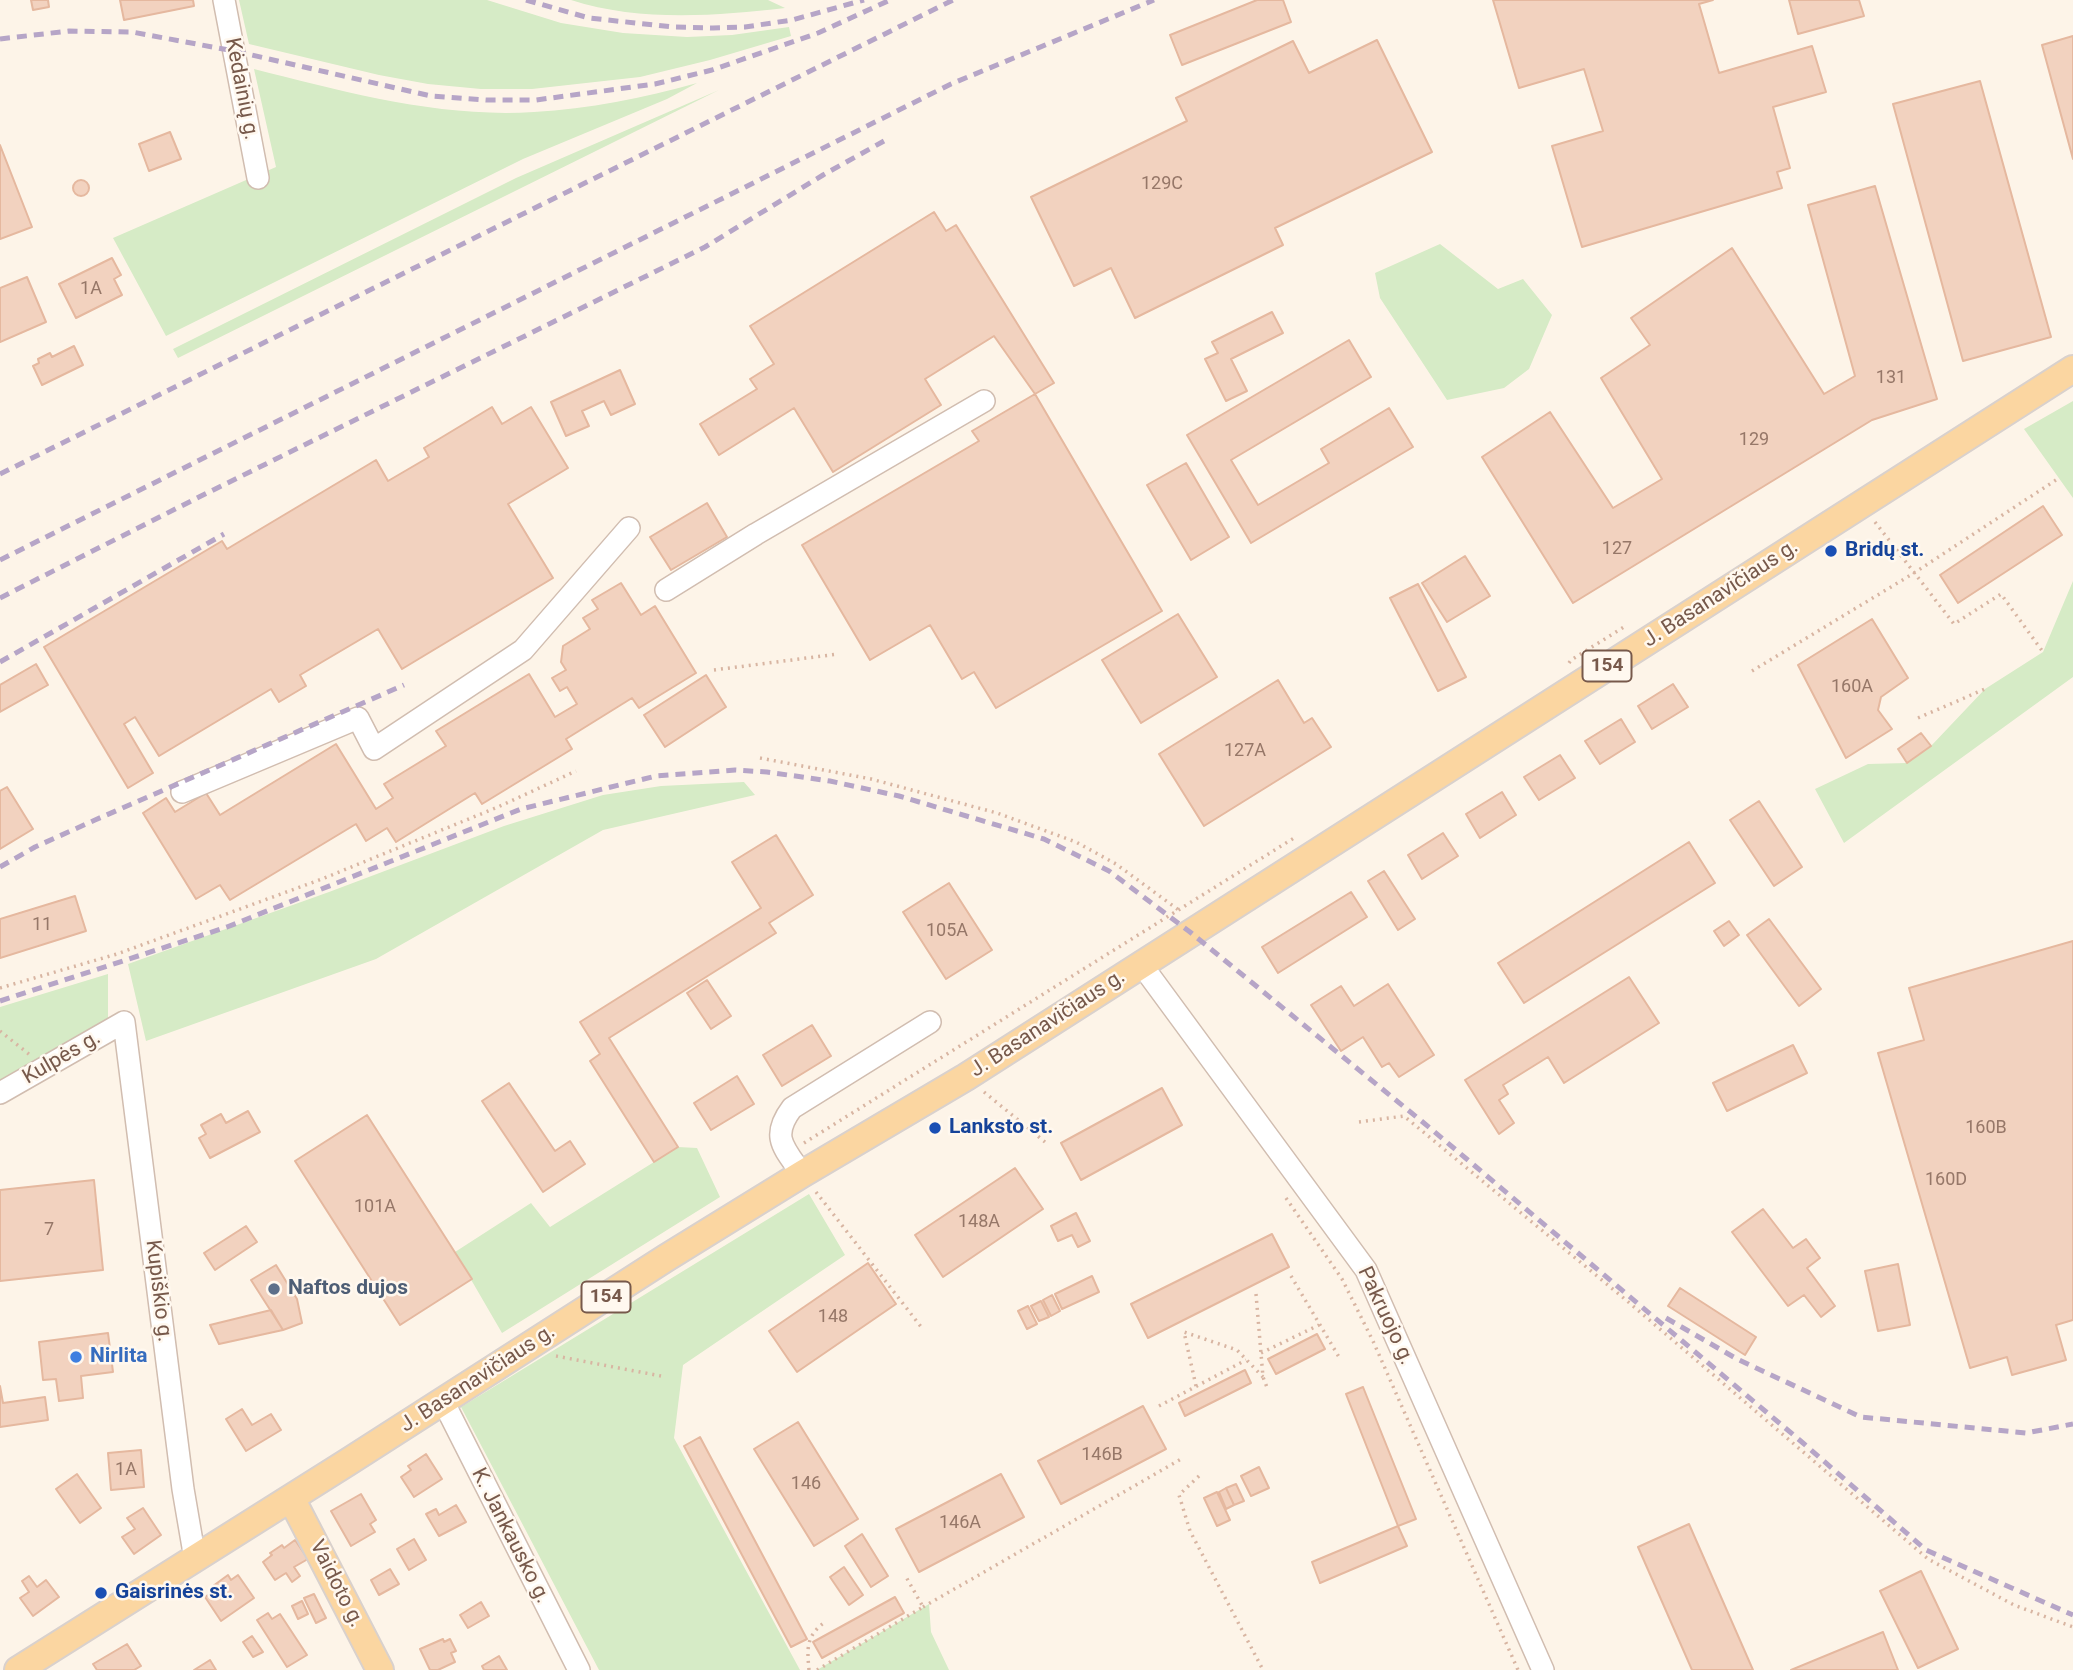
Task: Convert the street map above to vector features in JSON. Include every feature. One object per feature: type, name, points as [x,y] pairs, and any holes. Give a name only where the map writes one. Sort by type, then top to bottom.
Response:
[{"type":"main road","name":"J. Basanavičiaus g.","points":[[18,1670],[666,1258],[795,1164],[966,1077],[2073,369]]},
{"type":"main road","name":"Vaidoto g.","points":[[291,1498],[380,1670]]},
{"type":"street","name":"Kėdainių g.","points":[[224,0],[258,178]]},
{"type":"street","points":[[666,590],[755,534],[984,401]]},
{"type":"street","points":[[182,792],[358,718],[374,749],[523,650],[629,528]]},
{"type":"street","name":"Pakruojo g.","points":[[1141,964],[1366,1270],[1543,1670]]},
{"type":"street","name":"Kulpės g.","points":[[0,1093],[124,1022]]},
{"type":"street","name":"Kupiškio g.","points":[[124,1022],[183,1489],[195,1559]]},
{"type":"street","points":[[795,1164],[784,1148],[780,1133],[784,1119],[792,1108],[930,1022]]},
{"type":"street","name":"K. Jankausko g.","points":[[443,1401],[579,1670]]},
{"type":"path","points":[[1752,671],[1914,573],[2059,478]]},
{"type":"path","points":[[1862,504],[1954,624],[2001,594],[2043,652]]},
{"type":"path","points":[[1566,667],[1572,660],[1623,627],[1651,638]]},
{"type":"path","points":[[714,670],[838,654]]},
{"type":"path","points":[[1918,718],[1985,689]]},
{"type":"path","points":[[760,758],[872,779],[997,813],[1076,842],[1116,864],[1199,927]]},
{"type":"path","points":[[0,988],[117,954],[322,879],[498,807],[576,771]]},
{"type":"path","points":[[922,1328],[795,1164],[1178,910],[1304,832]]},
{"type":"path","points":[[0,1031],[46,1067]]},
{"type":"path","points":[[966,1077],[1045,1142]]},
{"type":"path","points":[[1359,1122],[1404,1115],[1626,1300],[1928,1559],[2014,1605],[2073,1627]]},
{"type":"path","points":[[1286,1198],[1342,1279],[1373,1341],[1518,1670]]},
{"type":"path","points":[[1291,1276],[1339,1357]]},
{"type":"path","points":[[1256,1294],[1263,1377],[1268,1390]]},
{"type":"path","points":[[1261,1353],[1320,1325]]},
{"type":"path","points":[[1196,1386],[1184,1332],[1237,1350],[1263,1377]]},
{"type":"path","points":[[523,1350],[661,1376]]},
{"type":"path","points":[[1159,1406],[1246,1360]]},
{"type":"path","points":[[817,1670],[1183,1458]]},
{"type":"path","points":[[1199,1476],[1179,1495],[1191,1531],[1262,1668]]},
{"type":"path","points":[[905,1575],[923,1607]]},
{"type":"path","points":[[809,1670],[807,1648],[815,1630],[825,1622]]},
{"type":"green space","points":[[239,0],[487,0],[561,23],[623,33],[687,37],[732,35],[789,27],[791,36],[640,77],[532,89],[481,89],[428,84],[379,75],[249,44]]},
{"type":"green space","points":[[571,0],[768,0],[785,8],[704,15],[650,14],[623,12]]},
{"type":"green space","points":[[254,69],[392,101],[498,113],[555,111],[596,105],[697,83],[667,99],[523,159],[166,336],[113,238],[276,167]]},
{"type":"green space","points":[[719,90],[178,358],[173,349],[516,178]]},
{"type":"green space","points":[[1440,244],[1498,289],[1523,279],[1552,315],[1529,369],[1504,388],[1447,400],[1380,298],[1375,273]]},
{"type":"green space","points":[[2073,401],[2073,498],[2024,429]]},
{"type":"green space","points":[[2073,581],[2073,677],[1844,843],[1815,789],[1868,764],[1907,763],[1931,746],[1985,689],[2043,652]]},
{"type":"green space","points":[[744,782],[755,795],[603,830],[376,959],[146,1041],[128,964],[504,826],[603,795],[661,786]]},
{"type":"green space","points":[[108,974],[108,1023],[0,1085],[0,1007]]},
{"type":"green space","points":[[678,1147],[697,1148],[720,1197],[502,1333],[455,1252],[531,1203],[550,1227]]},
{"type":"green space","points":[[809,1194],[845,1255],[683,1365],[674,1438],[800,1670],[599,1670],[461,1407]]},
{"type":"green space","points":[[929,1604],[931,1632],[949,1670],[817,1670]]},
{"type":"building","points":[[31,0],[48,0],[49,7],[33,10]]},
{"type":"building","points":[[120,0],[193,0],[194,6],[124,20]]},
{"type":"building","points":[[1257,0],[1283,0],[1291,22],[1182,65],[1170,35]]},
{"type":"building","points":[[1493,0],[1713,0],[1699,4],[1719,73],[1812,46],[1826,92],[1773,107],[1790,168],[1777,172],[1782,188],[1582,247],[1552,146],[1603,131],[1584,69],[1519,88]]},
{"type":"building","points":[[1789,0],[1859,0],[1864,16],[1798,34]]},
{"type":"building","points":[[2073,36],[2073,159],[2042,45]]},
{"type":"building","points":[[1377,40],[1432,152],[1275,228],[1283,245],[1135,318],[1111,268],[1074,286],[1031,197],[1187,121],[1176,98],[1293,41],[1309,73]]},
{"type":"building","points":[[1980,81],[2051,337],[1963,361],[1893,104]]},
{"type":"building","points":[[170,132],[181,159],[149,171],[139,144]]},
{"type":"building","points":[[0,145],[32,227],[0,239]]},
{"type":"building","points":[[78,180],[84,180],[89,188],[87,194],[78,196],[73,191],[73,185]]},
{"type":"building","points":[[1875,186],[1937,399],[1872,420],[1573,603],[1482,457],[1550,412],[1613,508],[1662,479],[1601,378],[1650,345],[1631,318],[1732,248],[1824,394],[1855,376],[1808,205]]},
{"type":"building","points":[[934,212],[946,231],[956,225],[1054,383],[1035,394],[994,336],[925,379],[941,405],[833,472],[794,408],[719,455],[700,424],[757,389],[750,379],[774,364],[750,326]]},
{"type":"building","points":[[112,258],[121,275],[114,279],[122,295],[76,318],[59,284]]},
{"type":"building","points":[[27,277],[46,322],[0,342],[0,288]]},
{"type":"building","points":[[1272,312],[1283,333],[1231,359],[1247,391],[1226,401],[1205,359],[1218,353],[1212,342]]},
{"type":"building","points":[[1349,340],[1371,377],[1231,460],[1258,505],[1329,463],[1321,449],[1389,408],[1413,447],[1251,543],[1187,435]]},
{"type":"building","points":[[74,346],[83,365],[42,385],[33,366],[39,363],[38,359],[50,353],[52,357]]},
{"type":"building","points":[[620,370],[635,404],[611,415],[604,401],[582,411],[589,426],[566,436],[551,402]]},
{"type":"building","points":[[1035,394],[1162,611],[996,708],[974,672],[962,679],[930,625],[870,660],[802,545],[979,441],[972,431]]},
{"type":"building","points":[[492,407],[502,424],[531,407],[568,468],[508,504],[553,578],[402,669],[378,629],[300,675],[306,686],[279,702],[271,689],[159,756],[135,717],[124,724],[153,773],[128,788],[44,647],[222,541],[227,549],[376,460],[388,481],[429,457],[424,448]]},
{"type":"building","points":[[1186,463],[1229,537],[1191,560],[1147,485]]},
{"type":"building","points":[[707,503],[727,537],[671,570],[650,537]]},
{"type":"building","points":[[2043,506],[2062,535],[1958,603],[1940,575]]},
{"type":"building","points":[[1465,556],[1490,596],[1447,622],[1422,583]]},
{"type":"building","points":[[621,583],[641,615],[655,606],[696,673],[639,708],[632,698],[566,739],[572,749],[482,804],[475,793],[396,842],[387,828],[366,841],[356,824],[230,900],[220,885],[196,899],[143,813],[166,798],[175,812],[206,793],[220,815],[336,744],[376,809],[393,798],[384,784],[446,746],[436,731],[529,674],[555,717],[577,704],[567,687],[560,691],[552,678],[566,670],[561,662],[563,646],[590,629],[583,618],[598,609],[592,600]]},
{"type":"building","points":[[1418,584],[1466,677],[1438,691],[1390,598]]},
{"type":"building","points":[[1178,614],[1217,677],[1141,723],[1102,660]]},
{"type":"building","points":[[1872,619],[1908,678],[1881,697],[1878,710],[1892,729],[1846,758],[1798,665]]},
{"type":"building","points":[[36,664],[48,685],[0,712],[0,685]]},
{"type":"building","points":[[706,675],[726,707],[665,747],[644,715]]},
{"type":"building","points":[[1278,680],[1304,723],[1312,718],[1331,747],[1204,826],[1159,754]]},
{"type":"building","points":[[1673,684],[1688,707],[1652,729],[1638,706]]},
{"type":"building","points":[[1621,719],[1635,742],[1600,764],[1585,741]]},
{"type":"building","points":[[1921,733],[1931,746],[1907,763],[1898,749]]},
{"type":"building","points":[[1560,755],[1575,778],[1539,800],[1524,777]]},
{"type":"building","points":[[7,787],[33,829],[0,849],[0,791]]},
{"type":"building","points":[[1502,792],[1516,815],[1480,838],[1466,814]]},
{"type":"building","points":[[1759,801],[1802,867],[1774,886],[1730,820]]},
{"type":"building","points":[[1443,833],[1458,856],[1422,879],[1408,855]]},
{"type":"building","points":[[776,835],[813,895],[769,923],[776,933],[609,1038],[678,1147],[654,1162],[590,1061],[600,1054],[580,1022],[761,908],[732,862]]},
{"type":"building","points":[[1689,842],[1715,883],[1524,1003],[1498,963]]},
{"type":"building","points":[[1384,871],[1415,919],[1398,930],[1368,881]]},
{"type":"building","points":[[949,883],[992,950],[946,979],[903,912]]},
{"type":"building","points":[[1351,892],[1367,917],[1278,973],[1262,947]]},
{"type":"building","points":[[75,896],[86,931],[0,958],[0,919]]},
{"type":"building","points":[[1769,919],[1821,989],[1799,1006],[1747,935]]},
{"type":"building","points":[[1729,921],[1739,935],[1724,946],[1714,931]]},
{"type":"building","points":[[2073,941],[2073,1320],[2056,1325],[2066,1360],[2012,1375],[2007,1357],[1970,1368],[1878,1053],[1924,1040],[1909,988]]},
{"type":"building","points":[[1629,977],[1659,1023],[1564,1083],[1548,1057],[1503,1085],[1508,1094],[1499,1100],[1514,1123],[1499,1134],[1465,1080]]},
{"type":"building","points":[[707,980],[731,1016],[711,1029],[687,993]]},
{"type":"building","points":[[1388,984],[1434,1055],[1399,1077],[1389,1063],[1382,1067],[1363,1037],[1341,1051],[1311,1005],[1341,986],[1354,1006]]},
{"type":"building","points":[[812,1025],[831,1056],[782,1086],[763,1055]]},
{"type":"building","points":[[1793,1045],[1807,1073],[1727,1111],[1713,1083]]},
{"type":"building","points":[[737,1076],[754,1104],[711,1130],[694,1103]]},
{"type":"building","points":[[509,1083],[555,1151],[570,1141],[585,1164],[543,1192],[482,1101]]},
{"type":"building","points":[[1162,1088],[1182,1125],[1081,1180],[1061,1143]]},
{"type":"building","points":[[248,1111],[260,1132],[210,1158],[199,1138],[206,1134],[201,1125],[221,1114],[226,1123]]},
{"type":"building","points":[[367,1115],[472,1279],[400,1325],[295,1161]]},
{"type":"building","points":[[1015,1168],[1043,1209],[943,1277],[915,1235]]},
{"type":"building","points":[[94,1180],[103,1270],[0,1281],[0,1190]]},
{"type":"building","points":[[1763,1209],[1793,1248],[1806,1239],[1820,1258],[1807,1268],[1835,1306],[1821,1317],[1804,1295],[1788,1306],[1732,1232]]},
{"type":"building","points":[[1076,1213],[1090,1241],[1078,1247],[1072,1235],[1058,1241],[1051,1226]]},
{"type":"building","points":[[246,1226],[257,1242],[215,1270],[204,1253]]},
{"type":"building","points":[[1272,1234],[1289,1267],[1148,1338],[1131,1304]]},
{"type":"building","points":[[868,1263],[896,1304],[797,1372],[769,1331]]},
{"type":"building","points":[[1898,1264],[1910,1325],[1878,1331],[1865,1271]]},
{"type":"building","name":"Naftos dujos","points":[[276,1265],[297,1299],[302,1323],[283,1330],[251,1280]]},
{"type":"building","points":[[1092,1276],[1099,1292],[1062,1309],[1055,1294]]},
{"type":"building","points":[[1680,1288],[1756,1337],[1745,1355],[1668,1306]]},
{"type":"building","points":[[1052,1295],[1060,1311],[1051,1316],[1043,1300]]},
{"type":"building","points":[[1041,1301],[1049,1317],[1039,1321],[1031,1306]]},
{"type":"building","points":[[1028,1306],[1037,1324],[1027,1329],[1018,1311]]},
{"type":"building","points":[[271,1310],[283,1330],[219,1344],[210,1325]]},
{"type":"building","name":"Nirlita","points":[[108,1333],[113,1372],[81,1376],[83,1398],[59,1401],[56,1379],[43,1380],[39,1342]]},
{"type":"building","points":[[1317,1334],[1325,1349],[1276,1374],[1268,1359]]},
{"type":"building","points":[[1245,1370],[1251,1383],[1185,1416],[1179,1403]]},
{"type":"building","points":[[0,1386],[3,1403],[45,1397],[48,1420],[0,1427]]},
{"type":"building","points":[[1363,1387],[1416,1519],[1398,1526],[1346,1394]]},
{"type":"building","points":[[1143,1406],[1166,1449],[1061,1504],[1038,1461]]},
{"type":"building","points":[[242,1409],[252,1425],[271,1414],[281,1430],[246,1451],[226,1419]]},
{"type":"building","points":[[798,1422],[858,1519],[814,1546],[754,1449]]},
{"type":"building","points":[[700,1437],[807,1639],[791,1647],[684,1446]]},
{"type":"building","points":[[141,1450],[144,1487],[111,1490],[108,1453]]},
{"type":"building","points":[[426,1454],[442,1479],[414,1497],[401,1477],[411,1470],[408,1466]]},
{"type":"building","points":[[1259,1467],[1269,1488],[1251,1496],[1241,1476]]},
{"type":"building","points":[[77,1474],[101,1508],[80,1523],[56,1489]]},
{"type":"building","points":[[1001,1474],[1024,1517],[919,1572],[896,1529]]},
{"type":"building","points":[[1236,1484],[1244,1501],[1234,1505],[1226,1488]]},
{"type":"building","points":[[1226,1488],[1234,1505],[1226,1509],[1219,1492]]},
{"type":"building","points":[[1217,1492],[1230,1520],[1217,1526],[1204,1498]]},
{"type":"building","points":[[361,1494],[376,1520],[370,1524],[375,1532],[351,1546],[331,1511]]},
{"type":"building","points":[[456,1505],[466,1522],[439,1536],[426,1514],[436,1509],[439,1515]]},
{"type":"building","points":[[143,1508],[161,1535],[134,1554],[122,1537],[135,1529],[127,1518]]},
{"type":"building","points":[[1689,1524],[1753,1670],[1692,1670],[1638,1547]]},
{"type":"building","points":[[1398,1526],[1407,1546],[1320,1583],[1312,1562]]},
{"type":"building","points":[[862,1534],[888,1576],[871,1587],[845,1546]]},
{"type":"building","points":[[414,1539],[426,1560],[409,1570],[397,1549]]},
{"type":"building","points":[[295,1540],[308,1559],[294,1567],[300,1576],[292,1582],[286,1573],[275,1580],[263,1562],[272,1555],[270,1553]]},
{"type":"building","points":[[844,1567],[863,1595],[849,1605],[830,1577]]},
{"type":"building","points":[[390,1569],[399,1584],[379,1595],[371,1580]]},
{"type":"building","points":[[1921,1571],[1958,1649],[1918,1668],[1880,1591]]},
{"type":"building","points":[[228,1575],[231,1580],[238,1575],[254,1598],[221,1621],[205,1597],[215,1590],[213,1586]]},
{"type":"building","points":[[29,1576],[37,1587],[46,1580],[59,1597],[33,1616],[20,1598],[29,1592],[22,1581]]},
{"type":"building","points":[[314,1594],[326,1618],[316,1623],[304,1598]]},
{"type":"building","points":[[895,1597],[904,1613],[822,1658],[813,1642]]},
{"type":"building","points":[[302,1601],[308,1614],[298,1619],[292,1606]]},
{"type":"building","points":[[481,1602],[489,1616],[468,1628],[460,1615]]},
{"type":"building","points":[[268,1613],[272,1619],[280,1614],[307,1655],[287,1667],[257,1620]]},
{"type":"building","points":[[1883,1632],[1898,1670],[1791,1670]]},
{"type":"building","points":[[252,1636],[263,1652],[253,1657],[243,1642]]},
{"type":"building","points":[[443,1639],[444,1642],[450,1639],[456,1651],[451,1653],[455,1662],[438,1670],[430,1670],[420,1649]]},
{"type":"building","points":[[127,1644],[141,1666],[134,1670],[97,1670],[93,1664]]},
{"type":"building","points":[[499,1656],[507,1670],[484,1670],[482,1666]]},
{"type":"building","points":[[210,1660],[216,1670],[194,1670]]},
{"type":"railway","points":[[526,0],[589,18],[673,27],[713,28],[745,27],[792,20],[864,0]]},
{"type":"railway","points":[[0,39],[69,31],[132,32],[234,51],[431,96],[536,100],[655,84],[712,70],[818,33],[890,0]]},
{"type":"railway","points":[[0,474],[953,0]]},
{"type":"railway","points":[[0,560],[951,84],[1154,0]]},
{"type":"railway","points":[[0,598],[705,247],[884,141]]},
{"type":"railway","points":[[0,662],[224,534]]},
{"type":"railway","points":[[0,867],[35,847],[404,685]]},
{"type":"railway","points":[[0,1001],[227,927],[521,809],[656,776],[735,770],[767,772],[830,781],[899,796],[1044,839],[1109,871],[1190,932],[1430,1128],[1926,1550],[2073,1615]]},
{"type":"railway","points":[[1666,1318],[1737,1359],[1861,1417],[2026,1433],[2073,1424]]},
{"type":"place","name":"Bridų st.","points":[[1831,551]]},
{"type":"place","name":"Lanksto st.","points":[[935,1128]]},
{"type":"place","name":"Naftos dujos","points":[[274,1289]]},
{"type":"place","name":"Nirlita","points":[[76,1357]]},
{"type":"place","name":"Gaisrinės st.","points":[[101,1593]]}]
